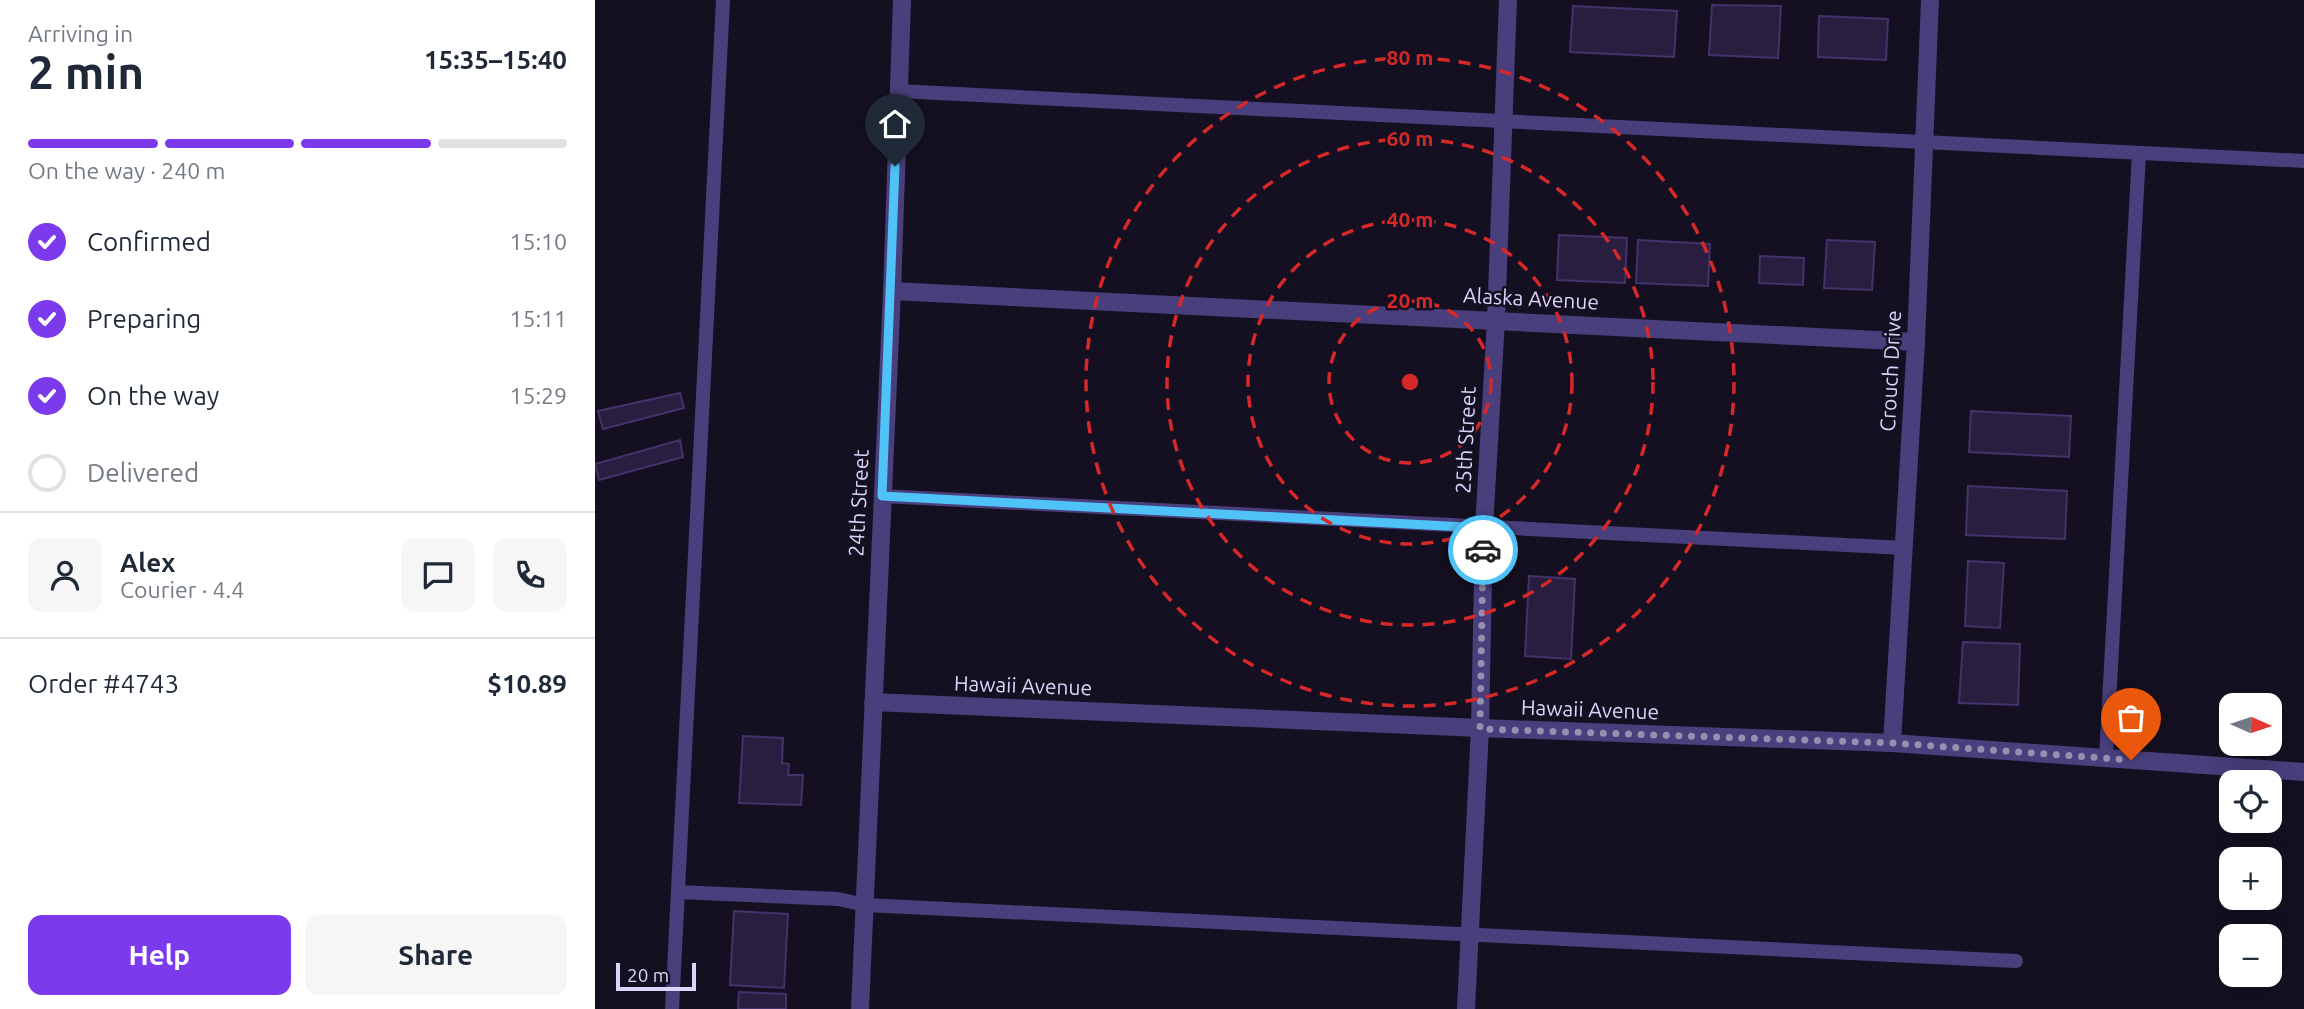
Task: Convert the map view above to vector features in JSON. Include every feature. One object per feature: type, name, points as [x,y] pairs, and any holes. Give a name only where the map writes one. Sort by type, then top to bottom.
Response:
[{"type":"street","name":"24th Street","points":[[860,1009],[892,291],[902,0]]},
{"type":"street","name":"25th Street","points":[[1466,1009],[1480,729],[1484,528],[1496,320],[1509,0]]},
{"type":"street","name":"Crouch Drive","points":[[1892,743],[1916,342],[1930,0]]},
{"type":"street","name":"Alaska Avenue","points":[[892,291],[1916,342]]},
{"type":"street","name":"Hawaii Avenue","points":[[873,702],[1480,729],[1892,743],[2304,772]]},
{"type":"lane","points":[[672,1009],[723,0]]},
{"type":"lane","points":[[897,91],[2304,161]]},
{"type":"lane","points":[[2106,758],[2139,153]]},
{"type":"lane","points":[[882,496],[1904,548]]},
{"type":"lane","points":[[678,892],[838,899],[865,905],[2016,961]]},
{"type":"building","points":[[1712,5],[1781,6],[1778,58],[1709,55]]},
{"type":"building","points":[[1573,6],[1677,11],[1674,57],[1570,52]]},
{"type":"building","points":[[1819,16],[1888,19],[1886,60],[1818,57]]},
{"type":"building","points":[[1559,235],[1627,238],[1625,283],[1557,280]]},
{"type":"building","points":[[1638,240],[1710,244],[1708,286],[1636,283]]},
{"type":"building","points":[[1827,240],[1875,242],[1872,290],[1824,288]]},
{"type":"building","points":[[1760,256],[1804,258],[1803,285],[1759,283]]},
{"type":"building","points":[[680,393],[684,408],[603,429],[598,411]]},
{"type":"building","points":[[1971,411],[2071,416],[2069,457],[1969,452]]},
{"type":"building","points":[[680,440],[683,457],[599,480],[595,464]]},
{"type":"building","points":[[1968,486],[2067,491],[2065,539],[1966,535]]},
{"type":"building","points":[[1968,561],[2004,563],[2000,628],[1965,626]]},
{"type":"building","points":[[1529,576],[1575,579],[1571,659],[1525,656]]},
{"type":"building","points":[[1963,642],[2020,644],[2018,705],[1959,703]]},
{"type":"building","points":[[743,736],[783,738],[782,763],[789,764],[788,775],[803,775],[801,805],[739,803]]},
{"type":"building","points":[[734,911],[788,914],[784,988],[730,985]]},
{"type":"building","points":[[739,992],[786,994],[786,1009],[738,1009]]},
{"type":"way so far","points":[[1483,550],[1480,729],[1892,743],[2131,760]]},
{"type":"route","points":[[895,166],[882,496],[1484,528],[1483,550]]}]
